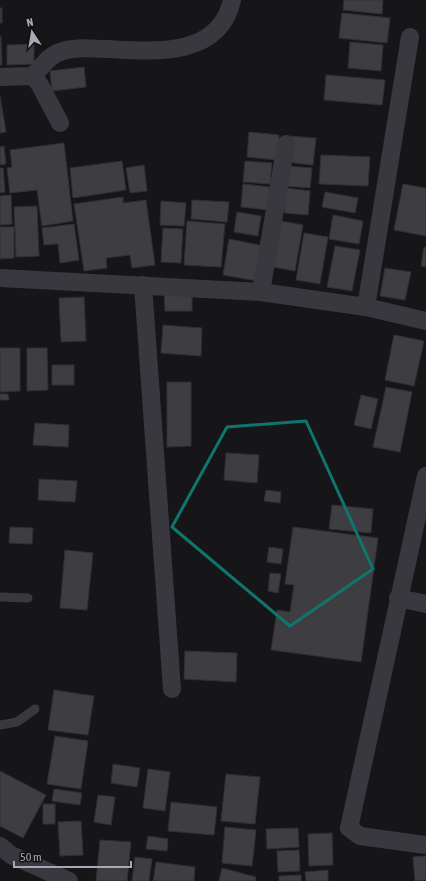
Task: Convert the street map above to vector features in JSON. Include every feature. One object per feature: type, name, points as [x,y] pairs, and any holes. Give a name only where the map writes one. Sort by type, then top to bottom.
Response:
[{"type":"street","points":[[0,77],[33,76],[47,60],[58,52],[74,48],[151,51],[190,45],[206,40],[220,28],[230,8],[232,0]]},
{"type":"street","points":[[366,307],[410,37]]},
{"type":"street","points":[[33,76],[40,85],[60,123]]},
{"type":"street","points":[[261,292],[286,144]]},
{"type":"street","points":[[0,278],[261,292],[366,307],[426,321]]},
{"type":"street","points":[[143,285],[172,689]]},
{"type":"street","points":[[426,476],[398,598],[349,828],[360,836],[426,845]]},
{"type":"street","points":[[398,598],[426,604]]},
{"type":"street","points":[[0,846],[11,855],[69,881]]},
{"type":"lane","points":[[0,597],[28,598]]},
{"type":"lane","points":[[0,725],[16,722],[35,709]]},
{"type":"highlighted area","points":[[306,421],[373,569],[290,626],[172,527],[227,427]]},
{"type":"building","points":[[344,0],[383,0],[382,14],[343,10]]},
{"type":"building","points":[[0,8],[2,8],[2,23],[0,23]]},
{"type":"building","points":[[342,13],[390,18],[387,43],[339,38]]},
{"type":"building","points":[[1,36],[2,65],[0,65]]},
{"type":"building","points":[[350,42],[383,45],[381,71],[348,68]]},
{"type":"building","points":[[34,44],[34,64],[7,65],[7,45]]},
{"type":"building","points":[[84,67],[86,87],[52,91],[50,71]]},
{"type":"building","points":[[326,75],[385,80],[382,105],[324,100]]},
{"type":"building","points":[[0,96],[6,132],[0,133]]},
{"type":"building","points":[[249,132],[279,135],[277,160],[247,157]]},
{"type":"building","points":[[288,136],[316,138],[313,165],[286,162]]},
{"type":"building","points":[[64,143],[73,221],[42,226],[37,190],[10,193],[7,168],[12,167],[10,150]]},
{"type":"building","points":[[4,146],[6,164],[0,165],[0,147]]},
{"type":"building","points":[[321,155],[370,157],[368,186],[319,184]]},
{"type":"building","points":[[122,161],[126,190],[73,198],[70,168]]},
{"type":"building","points":[[245,161],[272,163],[270,184],[243,182]]},
{"type":"building","points":[[144,165],[147,191],[130,193],[126,168]]},
{"type":"building","points":[[287,166],[312,168],[310,188],[285,186]]},
{"type":"building","points":[[0,168],[3,168],[5,192],[0,193]]},
{"type":"building","points":[[243,184],[270,187],[268,210],[241,207]]},
{"type":"building","points":[[403,184],[426,188],[426,236],[394,230]]},
{"type":"building","points":[[286,188],[310,191],[308,215],[284,213]]},
{"type":"building","points":[[325,192],[358,198],[355,213],[322,207]]},
{"type":"building","points":[[11,195],[12,224],[0,225],[0,196]]},
{"type":"building","points":[[123,197],[123,203],[146,200],[155,265],[132,268],[130,255],[106,258],[107,268],[84,271],[74,204]]},
{"type":"building","points":[[192,200],[229,202],[227,222],[191,219]]},
{"type":"building","points":[[161,201],[186,203],[184,226],[160,225]]},
{"type":"building","points":[[37,206],[39,256],[16,257],[14,207]]},
{"type":"building","points":[[237,212],[261,216],[258,236],[234,232]]},
{"type":"building","points":[[333,215],[363,221],[359,244],[329,239]]},
{"type":"building","points":[[276,220],[303,225],[295,271],[268,266]]},
{"type":"building","points":[[187,221],[225,224],[221,267],[184,265]]},
{"type":"building","points":[[74,224],[79,260],[60,263],[58,244],[44,245],[42,228]]},
{"type":"building","points":[[0,227],[14,227],[14,258],[0,259]]},
{"type":"building","points":[[163,228],[183,229],[181,263],[161,262]]},
{"type":"building","points":[[304,233],[328,237],[320,284],[296,280]]},
{"type":"building","points":[[229,239],[264,246],[257,281],[223,275]]},
{"type":"building","points":[[335,246],[360,250],[352,291],[327,287]]},
{"type":"building","points":[[424,247],[426,248],[426,267],[421,266]]},
{"type":"building","points":[[385,268],[411,272],[405,300],[380,296]]},
{"type":"building","points":[[192,292],[192,311],[165,311],[164,293]]},
{"type":"building","points":[[84,297],[86,341],[61,342],[59,298]]},
{"type":"building","points":[[163,325],[202,328],[201,356],[161,353]]},
{"type":"building","points":[[394,335],[424,341],[414,386],[385,380]]},
{"type":"building","points":[[0,348],[20,348],[20,391],[0,392]]},
{"type":"building","points":[[27,348],[47,348],[48,390],[27,391]]},
{"type":"building","points":[[52,365],[74,365],[74,385],[52,385]]},
{"type":"building","points":[[167,382],[191,382],[191,446],[167,447]]},
{"type":"building","points":[[386,387],[412,392],[400,452],[373,447]]},
{"type":"building","points":[[0,394],[8,394],[9,400],[0,400]]},
{"type":"building","points":[[361,395],[378,399],[371,429],[354,425]]},
{"type":"building","points":[[35,423],[69,425],[68,447],[33,445]]},
{"type":"building","points":[[226,453],[259,455],[257,483],[224,480]]},
{"type":"building","points":[[39,479],[77,481],[75,502],[38,500]]},
{"type":"building","points":[[266,490],[281,492],[280,503],[264,501]]},
{"type":"building","points":[[332,505],[373,509],[371,533],[329,529]]},
{"type":"building","points":[[10,527],[33,528],[32,544],[9,543]]},
{"type":"building","points":[[293,527],[378,538],[361,662],[271,650],[277,610],[290,612],[294,585],[285,584]]},
{"type":"building","points":[[269,547],[283,549],[281,564],[267,562]]},
{"type":"building","points":[[65,550],[93,553],[87,610],[60,608]]},
{"type":"building","points":[[270,573],[281,574],[278,593],[268,591]]},
{"type":"building","points":[[185,651],[237,653],[236,682],[184,679]]},
{"type":"building","points":[[54,690],[94,696],[88,735],[48,730]]},
{"type":"building","points":[[55,736],[88,741],[81,789],[47,784]]},
{"type":"building","points":[[113,764],[140,768],[137,787],[111,783]]},
{"type":"building","points":[[148,769],[170,772],[165,811],[143,808]]},
{"type":"building","points":[[0,771],[46,795],[23,838],[0,826]]},
{"type":"building","points":[[226,774],[260,777],[255,824],[221,821]]},
{"type":"building","points":[[54,789],[82,793],[80,805],[52,801]]},
{"type":"building","points":[[98,795],[115,797],[111,825],[94,822]]},
{"type":"building","points":[[171,802],[217,807],[214,835],[168,831]]},
{"type":"building","points":[[43,804],[55,804],[55,824],[43,824]]},
{"type":"building","points":[[81,821],[83,855],[60,856],[58,822]]},
{"type":"building","points":[[225,827],[256,830],[252,866],[222,863]]},
{"type":"building","points":[[298,828],[299,847],[267,849],[266,829]]},
{"type":"building","points":[[332,833],[333,865],[309,866],[308,834]]},
{"type":"building","points":[[148,836],[168,839],[167,851],[146,849]]},
{"type":"building","points":[[100,840],[131,842],[127,881],[96,881]]},
{"type":"building","points":[[299,850],[300,871],[278,872],[277,851]]},
{"type":"building","points":[[426,856],[426,880],[415,881],[413,857]]},
{"type":"building","points":[[135,857],[152,859],[149,881],[132,881]]},
{"type":"building","points":[[156,862],[195,867],[194,881],[153,881]]},
{"type":"building","points":[[222,868],[256,877],[255,881],[219,881]]},
{"type":"building","points":[[328,870],[328,881],[306,881],[305,872]]},
{"type":"building","points":[[301,875],[301,881],[279,881],[279,876]]}]
